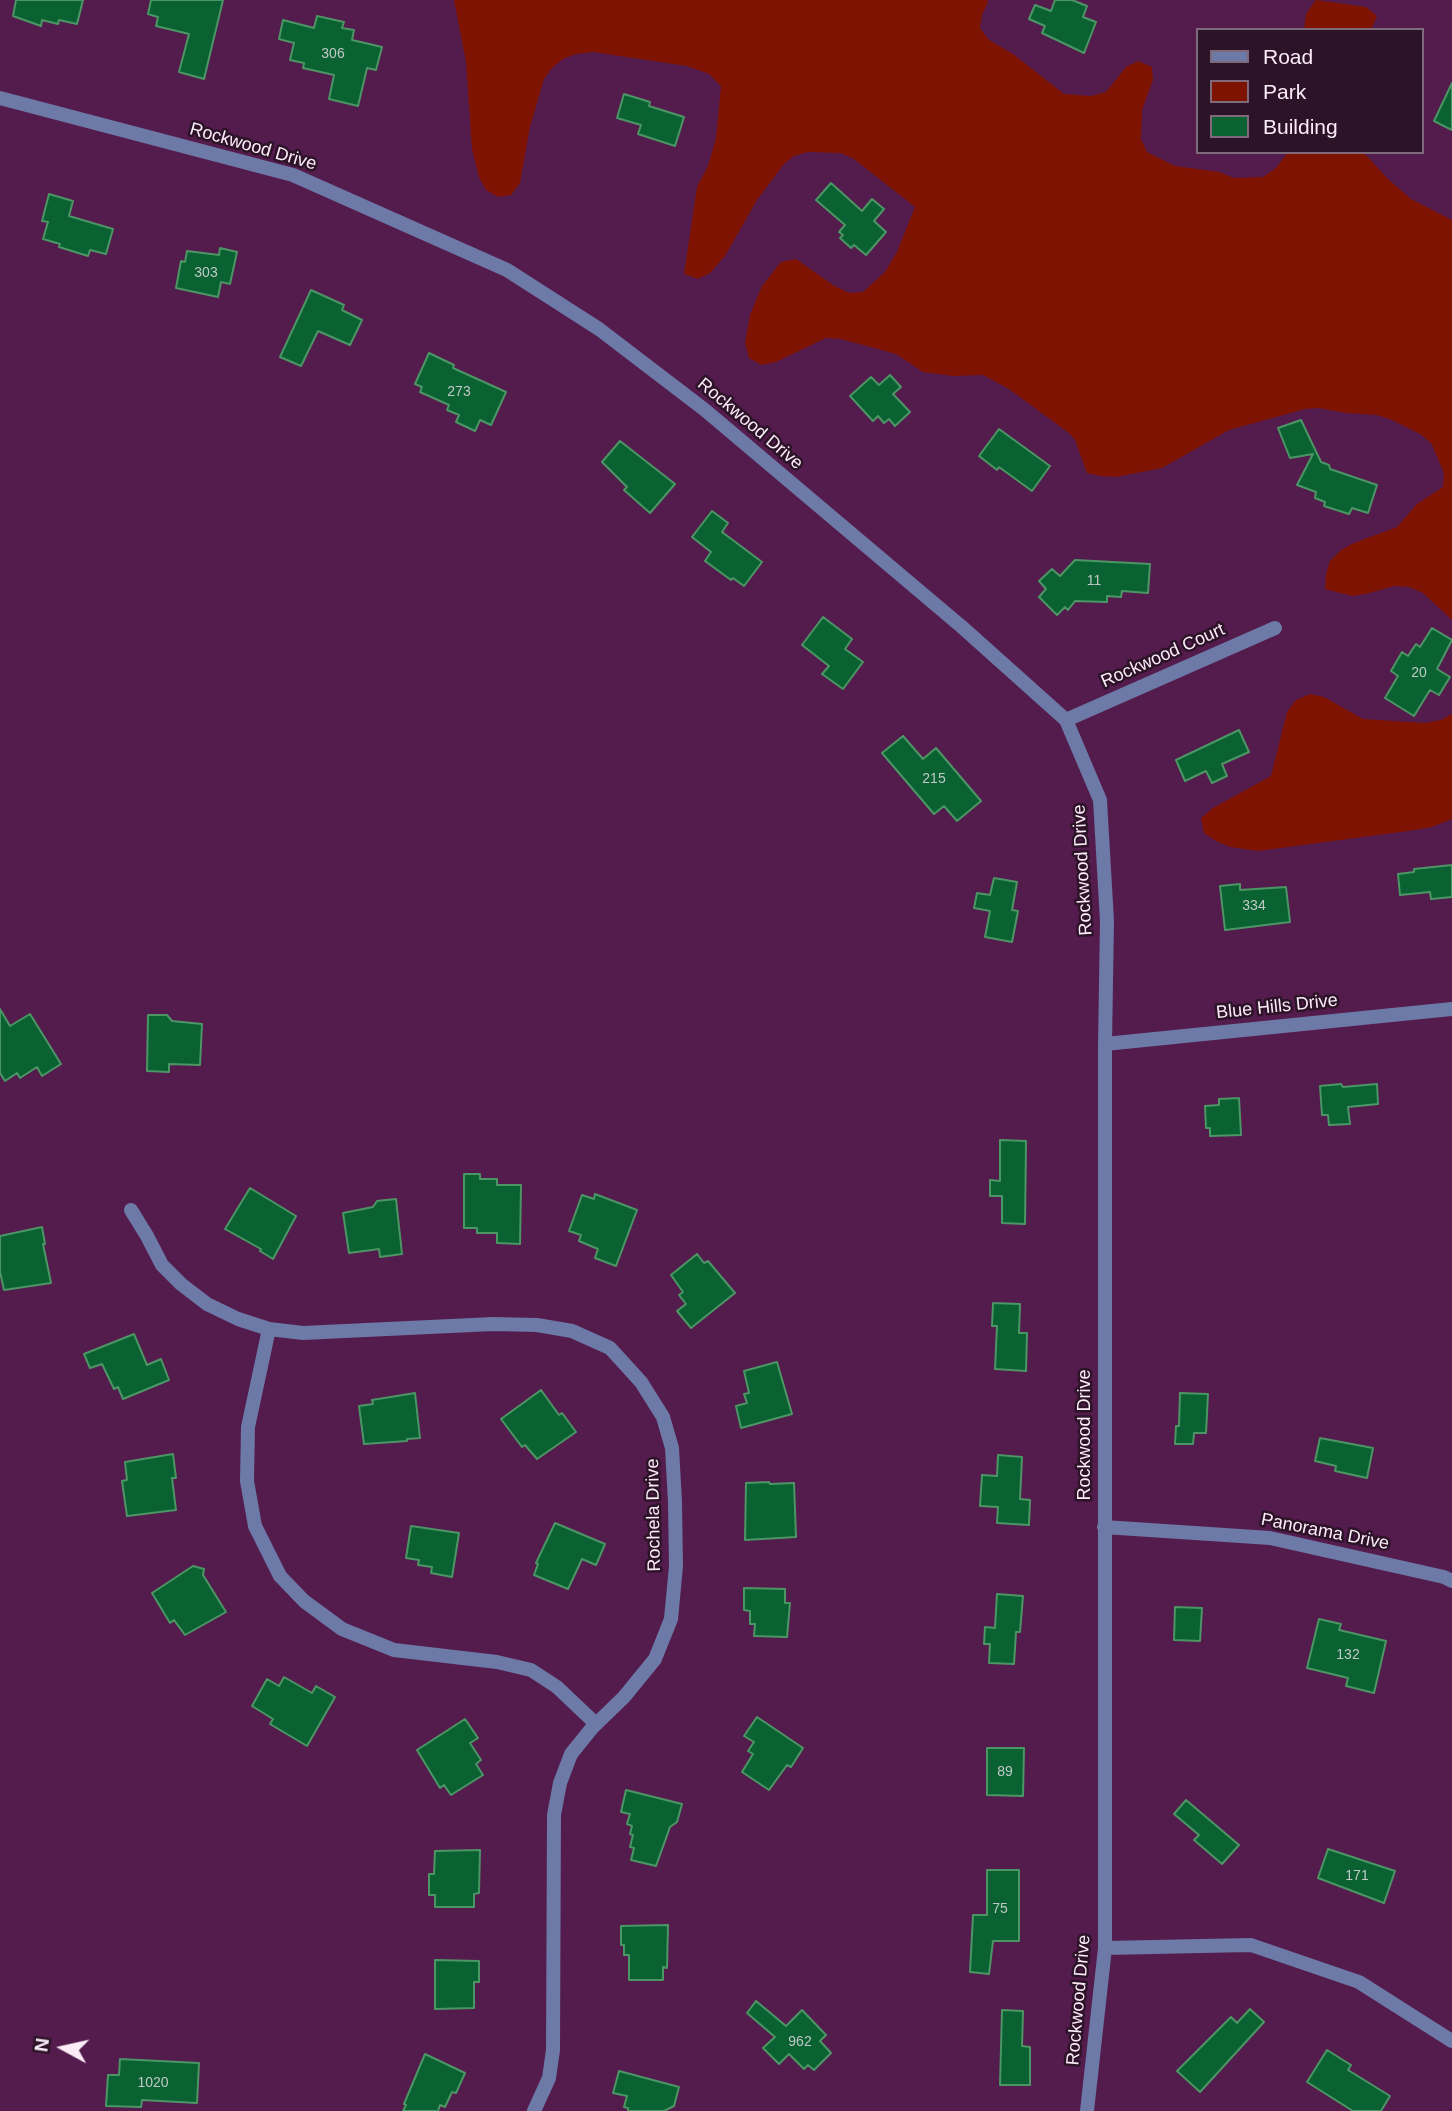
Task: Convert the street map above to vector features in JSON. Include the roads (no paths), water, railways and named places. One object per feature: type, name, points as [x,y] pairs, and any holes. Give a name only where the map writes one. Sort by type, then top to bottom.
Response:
[{"type":"street","name":"Rockwood Drive","points":[[0,98],[293,175],[507,270],[599,329],[699,405],[962,627],[1066,720],[1100,800],[1107,921],[1105,1948],[1087,2111]]},
{"type":"street","name":"Rockwood Court","points":[[1066,720],[1275,628]]},
{"type":"street","name":"Blue Hills Drive","points":[[1105,1044],[1452,1009]]},
{"type":"street","name":"Rochela Drive","points":[[131,1210],[162,1265],[207,1304],[238,1319],[269,1329],[303,1333],[493,1324],[537,1325],[572,1331],[610,1348],[641,1382],[663,1417],[673,1448],[676,1566],[671,1619],[655,1659],[624,1697],[570,1754],[560,1783],[554,1815],[553,2050],[549,2078],[534,2111]]},
{"type":"street","points":[[269,1329],[248,1427],[247,1480],[255,1526],[280,1576],[304,1601],[342,1629],[394,1650],[497,1662],[531,1670],[557,1687],[596,1724]]},
{"type":"street","name":"Panorama Drive","points":[[1104,1527],[1270,1538],[1452,1581]]},
{"type":"street","points":[[1105,1948],[1251,1945],[1359,1982],[1452,2041]]}]
